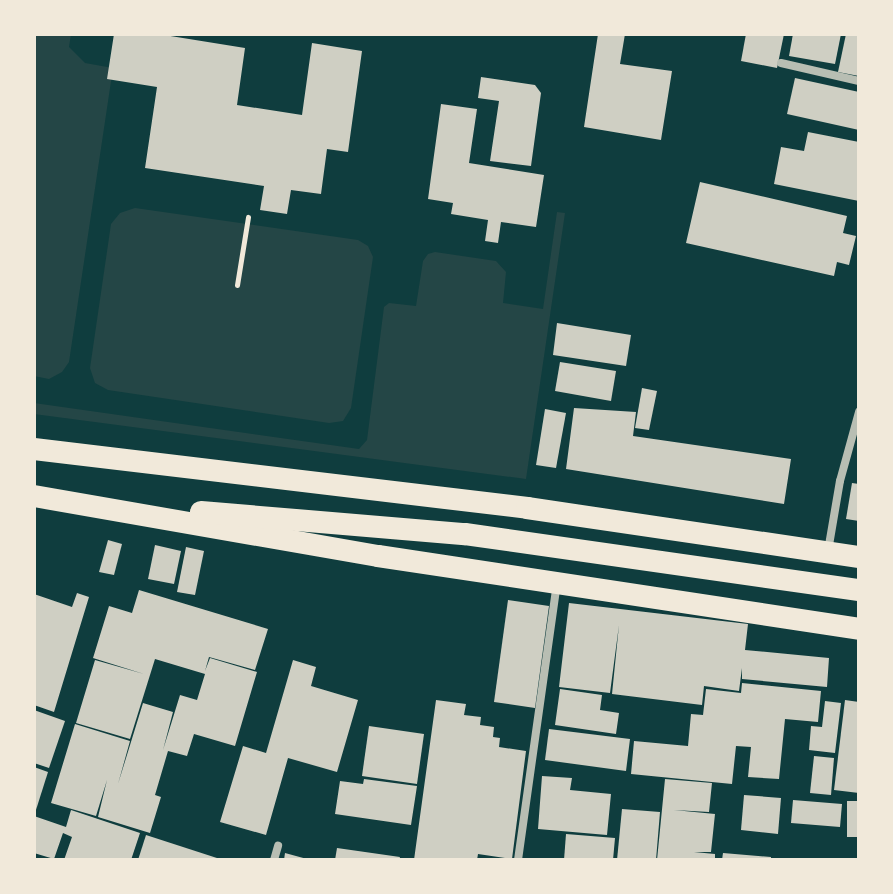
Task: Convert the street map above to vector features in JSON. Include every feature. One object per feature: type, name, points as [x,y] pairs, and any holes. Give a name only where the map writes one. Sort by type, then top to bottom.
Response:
[{"type":"highway","points":[[34,449],[527,508],[859,557]]},
{"type":"highway","points":[[34,496],[363,553],[859,629]]},
{"type":"highway","points":[[67,501],[380,527],[587,549],[859,590]]},
{"type":"street","points":[[781,63],[859,81]]},
{"type":"street","points":[[827,552],[840,481],[859,412]]},
{"type":"street","points":[[518,860],[557,583]]},
{"type":"street","points":[[274,860],[278,846]]},
{"type":"path","points":[[237,285],[248,217]]},
{"type":"shaded area","points":[[34,34],[71,34],[69,47],[85,63],[113,68],[69,362],[62,372],[49,379],[34,376]]},
{"type":"shaded area","points":[[135,208],[358,240],[368,246],[373,257],[351,408],[343,421],[329,423],[108,390],[95,383],[90,368],[111,224],[120,213]]},
{"type":"shaded area","points":[[557,212],[565,213],[526,479],[34,414],[34,403],[359,449],[367,440],[384,307],[389,303],[416,306],[423,261],[428,254],[435,252],[496,261],[506,272],[503,303],[543,309]]},
{"type":"building","points":[[114,34],[158,34],[245,48],[237,105],[302,115],[312,43],[362,51],[348,152],[327,149],[321,194],[291,190],[287,214],[260,210],[264,186],[145,168],[157,87],[107,79]]},
{"type":"building","points":[[598,34],[625,34],[620,64],[672,71],[661,140],[584,127]]},
{"type":"building","points":[[746,34],[784,34],[777,68],[741,61]]},
{"type":"building","points":[[793,34],[841,34],[835,64],[789,56]]},
{"type":"building","points":[[846,34],[859,34],[859,76],[838,72]]},
{"type":"building","points":[[481,77],[535,85],[541,93],[531,166],[490,161],[499,101],[478,98]]},
{"type":"building","points":[[795,78],[859,92],[859,130],[787,114]]},
{"type":"building","points":[[441,104],[477,109],[469,163],[544,175],[536,227],[501,222],[498,243],[485,241],[488,220],[451,214],[453,203],[428,199]]},
{"type":"building","points":[[808,132],[859,142],[859,201],[774,184],[781,147],[804,151]]},
{"type":"building","points":[[700,182],[847,216],[843,233],[856,236],[849,265],[837,262],[834,276],[686,243]]},
{"type":"building","points":[[557,323],[631,335],[626,366],[553,355]]},
{"type":"building","points":[[560,362],[616,371],[611,401],[555,391]]},
{"type":"building","points":[[642,388],[657,391],[649,430],[635,428]]},
{"type":"building","points":[[574,408],[636,412],[633,436],[791,459],[784,504],[566,469]]},
{"type":"building","points":[[545,409],[566,413],[556,468],[536,465]]},
{"type":"building","points":[[852,483],[859,484],[859,521],[846,519]]},
{"type":"building","points":[[108,540],[122,544],[114,575],[99,572]]},
{"type":"building","points":[[155,545],[181,551],[174,584],[148,579]]},
{"type":"building","points":[[186,547],[204,551],[195,595],[177,592]]},
{"type":"building","points":[[139,590],[268,629],[255,670],[209,657],[205,671],[210,658],[257,672],[235,746],[194,734],[187,756],[168,751],[155,795],[161,797],[150,833],[98,817],[107,780],[96,816],[51,803],[75,724],[130,741],[118,784],[143,703],[173,712],[163,750],[180,695],[197,700],[205,674],[155,659],[130,739],[76,723],[95,660],[144,674],[93,658],[109,606],[132,613]]},
{"type":"building","points":[[77,593],[89,597],[54,712],[34,705],[34,594],[72,607]]},
{"type":"building","points":[[508,600],[549,606],[535,708],[494,702]]},
{"type":"building","points":[[569,603],[748,624],[745,650],[829,658],[827,687],[742,679],[742,668],[739,691],[704,686],[702,705],[612,694],[619,625],[610,693],[559,687]]},
{"type":"building","points":[[293,660],[316,667],[311,686],[358,700],[337,772],[288,758],[266,835],[220,822],[243,746],[266,753]]},
{"type":"building","points":[[742,683],[821,691],[818,722],[785,719],[779,779],[748,777],[751,747],[736,746],[732,784],[631,774],[634,741],[688,746],[691,714],[703,715],[706,689],[741,693]]},
{"type":"building","points":[[560,689],[602,695],[600,710],[619,713],[616,734],[555,725]]},
{"type":"building","points":[[436,700],[466,704],[464,715],[481,717],[480,725],[494,727],[493,737],[500,738],[499,747],[526,751],[512,859],[478,854],[477,860],[414,860]]},
{"type":"building","points":[[845,700],[859,702],[859,793],[834,790]]},
{"type":"building","points":[[825,701],[841,703],[835,753],[809,750],[811,726],[822,727]]},
{"type":"building","points":[[34,710],[65,721],[49,768],[34,763]]},
{"type":"building","points":[[369,726],[424,734],[417,784],[362,776]]},
{"type":"building","points":[[549,729],[630,739],[626,771],[545,760]]},
{"type":"building","points":[[814,756],[834,758],[831,795],[810,793]]},
{"type":"building","points":[[34,767],[48,772],[35,813],[34,813]]},
{"type":"building","points":[[542,776],[572,778],[570,790],[611,794],[607,835],[538,829]]},
{"type":"building","points":[[364,779],[417,786],[411,825],[335,814],[340,781],[363,784]]},
{"type":"building","points":[[665,779],[712,783],[709,812],[674,810],[715,814],[711,852],[694,852],[715,854],[715,860],[657,860]]},
{"type":"building","points":[[744,795],[781,798],[778,834],[741,830]]},
{"type":"building","points":[[793,800],[842,804],[840,827],[791,823]]},
{"type":"building","points":[[847,801],[859,801],[859,837],[847,837]]},
{"type":"building","points":[[622,809],[660,812],[656,860],[617,860]]},
{"type":"building","points":[[71,810],[140,833],[131,860],[64,860],[72,837],[63,833],[54,859],[34,853],[34,816],[66,827]]},
{"type":"building","points":[[566,834],[615,838],[613,860],[564,860]]},
{"type":"building","points":[[146,835],[220,859],[220,860],[138,860]]},
{"type":"building","points":[[337,848],[400,857],[399,860],[335,860]]},
{"type":"building","points":[[285,853],[307,859],[307,860],[284,860]]},
{"type":"building","points":[[723,853],[771,857],[771,860],[722,860]]}]
